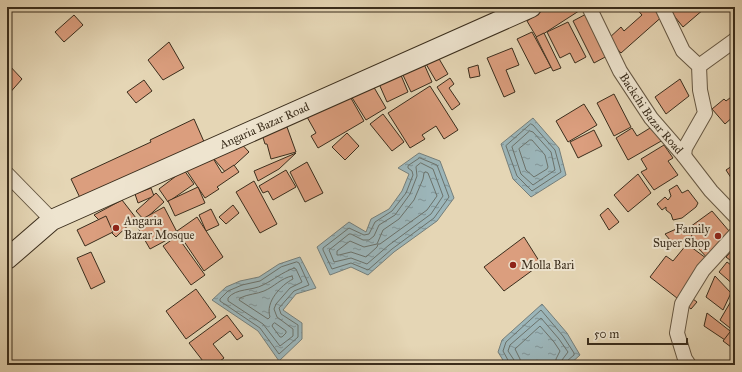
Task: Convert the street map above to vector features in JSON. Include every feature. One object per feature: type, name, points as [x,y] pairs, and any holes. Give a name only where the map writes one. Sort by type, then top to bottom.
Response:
[{"type":"main road","name":"Angaria Bazar Road","points":[[7,259],[52,220],[531,7]]},
{"type":"street","name":"Backchi Bazar Road","points":[[589,7],[620,71],[651,118],[684,156]]},
{"type":"street","points":[[662,7],[683,51],[699,66],[735,40]]},
{"type":"street","name":"Backchi Bazar Road","points":[[684,156],[685,148],[704,113],[700,90],[699,66]]},
{"type":"street","points":[[684,156],[711,191],[735,216]]},
{"type":"street","points":[[7,174],[52,220]]},
{"type":"street","points":[[689,365],[685,359],[677,333],[682,304],[703,270],[735,235]]},
{"type":"water","points":[[533,118],[559,148],[566,175],[531,197],[513,179],[501,144]]},
{"type":"water","points":[[419,153],[440,161],[454,198],[437,221],[394,252],[368,275],[351,267],[330,275],[317,247],[349,222],[366,232],[371,219],[389,209],[402,191],[409,174],[398,168]]},
{"type":"water","points":[[300,257],[316,288],[296,294],[283,310],[302,323],[302,339],[279,361],[258,331],[212,300],[226,287],[240,281],[259,277],[279,264]]},
{"type":"water","points":[[542,304],[567,333],[580,355],[569,365],[506,365],[498,352],[502,340]]},
{"type":"building","points":[[548,7],[585,7],[537,38],[527,21]]},
{"type":"building","points":[[635,7],[658,7],[665,14],[621,53],[608,39],[621,27],[624,31],[642,15]]},
{"type":"building","points":[[667,7],[702,7],[704,9],[683,27]]},
{"type":"building","points":[[588,13],[609,55],[594,63],[573,21]]},
{"type":"building","points":[[74,15],[83,25],[64,42],[55,32]]},
{"type":"building","points":[[568,22],[586,57],[575,63],[570,53],[560,58],[547,32]]},
{"type":"building","points":[[532,32],[551,67],[535,74],[517,39]]},
{"type":"building","points":[[544,33],[561,68],[553,71],[536,37]]},
{"type":"building","points":[[169,42],[184,68],[163,80],[148,60]]},
{"type":"building","points":[[512,48],[519,65],[506,70],[515,92],[504,97],[487,58]]},
{"type":"building","points":[[438,57],[448,74],[436,81],[426,64]]},
{"type":"building","points":[[7,63],[22,79],[7,96]]},
{"type":"building","points":[[424,64],[432,82],[411,92],[402,73]]},
{"type":"building","points":[[478,65],[480,76],[470,78],[468,68]]},
{"type":"building","points":[[398,68],[408,92],[387,102],[376,77]]},
{"type":"building","points":[[450,78],[454,84],[449,88],[460,104],[452,110],[437,87]]},
{"type":"building","points":[[680,79],[689,96],[666,114],[655,97]]},
{"type":"building","points":[[144,80],[152,91],[136,103],[127,92]]},
{"type":"building","points":[[372,84],[386,108],[366,120],[351,96]]},
{"type":"building","points":[[430,86],[458,130],[444,139],[436,126],[422,135],[425,139],[410,148],[388,113]]},
{"type":"building","points":[[348,93],[364,121],[318,148],[311,136],[316,133],[307,117]]},
{"type":"building","points":[[614,94],[631,127],[614,136],[597,103]]},
{"type":"building","points":[[735,94],[735,115],[725,124],[712,109],[724,99],[726,101]]},
{"type":"building","points":[[584,104],[597,125],[568,142],[556,121]]},
{"type":"building","points":[[383,114],[404,142],[392,151],[370,124]]},
{"type":"building","points":[[194,119],[205,144],[82,202],[71,179],[151,142],[150,140]]},
{"type":"building","points":[[655,125],[663,140],[628,160],[616,138],[632,128],[637,136]]},
{"type":"building","points":[[287,127],[296,152],[271,159],[267,144],[265,144],[260,128],[271,132]]},
{"type":"building","points":[[594,130],[602,146],[578,158],[570,142]]},
{"type":"building","points":[[347,133],[359,146],[345,160],[332,147]]},
{"type":"building","points":[[237,139],[249,152],[226,173],[214,159]]},
{"type":"building","points":[[664,145],[673,158],[668,161],[678,175],[654,190],[641,172],[647,169],[641,159]]},
{"type":"building","points":[[296,153],[279,169],[258,181],[254,171]]},
{"type":"building","points":[[211,155],[222,173],[234,165],[239,172],[217,187],[219,189],[205,198],[187,171]]},
{"type":"building","points":[[307,162],[323,193],[305,202],[290,172]]},
{"type":"building","points":[[735,164],[735,184],[726,170]]},
{"type":"building","points":[[184,170],[194,184],[168,202],[159,189]]},
{"type":"building","points":[[286,170],[296,187],[273,200],[268,191],[263,193],[259,186]]},
{"type":"building","points":[[638,174],[651,193],[628,212],[614,195]]},
{"type":"building","points":[[254,181],[277,224],[260,233],[236,192]]},
{"type":"building","points":[[677,185],[682,193],[688,190],[698,203],[696,207],[682,218],[673,220],[671,214],[666,210],[666,207],[662,210],[657,204],[665,197],[668,200],[671,196],[669,190]]},
{"type":"building","points":[[198,187],[205,203],[175,216],[168,201]]},
{"type":"building","points":[[151,188],[154,196],[138,203],[135,194]]},
{"type":"building","points":[[156,193],[164,202],[144,220],[136,211]]},
{"type":"building","name":"Angaria Bazar Mosque","points":[[122,200],[136,218],[116,237],[94,215]]},
{"type":"building","points":[[233,205],[239,213],[226,224],[219,217]]},
{"type":"building","points":[[164,207],[178,234],[150,249],[135,223]]},
{"type":"building","points":[[608,208],[619,222],[609,230],[600,215]]},
{"type":"building","points":[[211,209],[219,225],[206,231],[199,215]]},
{"type":"building","points":[[712,211],[735,238],[712,263],[683,232]]},
{"type":"building","points":[[106,216],[113,232],[85,246],[77,230]]},
{"type":"building","points":[[197,217],[223,257],[204,271],[177,231]]},
{"type":"building","points":[[685,225],[692,236],[676,247],[665,234]]},
{"type":"building","points":[[177,236],[205,275],[191,285],[163,246]]},
{"type":"building","name":"Molla Bari","points":[[524,237],[541,264],[504,291],[484,267]]},
{"type":"building","points":[[687,244],[710,261],[685,293],[697,302],[691,309],[650,277],[666,256],[673,261]]},
{"type":"building","points":[[735,247],[735,264],[726,257]]},
{"type":"building","points":[[91,252],[105,282],[91,289],[77,258]]},
{"type":"building","points":[[727,262],[735,268],[735,286],[719,272]]},
{"type":"building","points":[[715,276],[731,293],[723,310],[706,297]]},
{"type":"building","points":[[196,289],[216,317],[186,339],[166,311]]},
{"type":"building","points":[[734,296],[735,297],[735,332],[720,320]]},
{"type":"building","points":[[707,313],[734,334],[728,342],[704,326]]},
{"type":"building","points":[[227,315],[243,336],[237,340],[230,331],[213,344],[224,358],[215,365],[206,365],[189,343]]},
{"type":"building","points":[[733,328],[735,330],[735,350],[723,341]]},
{"type":"place","name":"Angaria Bazar Mosque","points":[[116,228]]},
{"type":"place","name":"Family Super Shop","points":[[718,236]]},
{"type":"place","name":"Molla Bari","points":[[513,265]]}]
